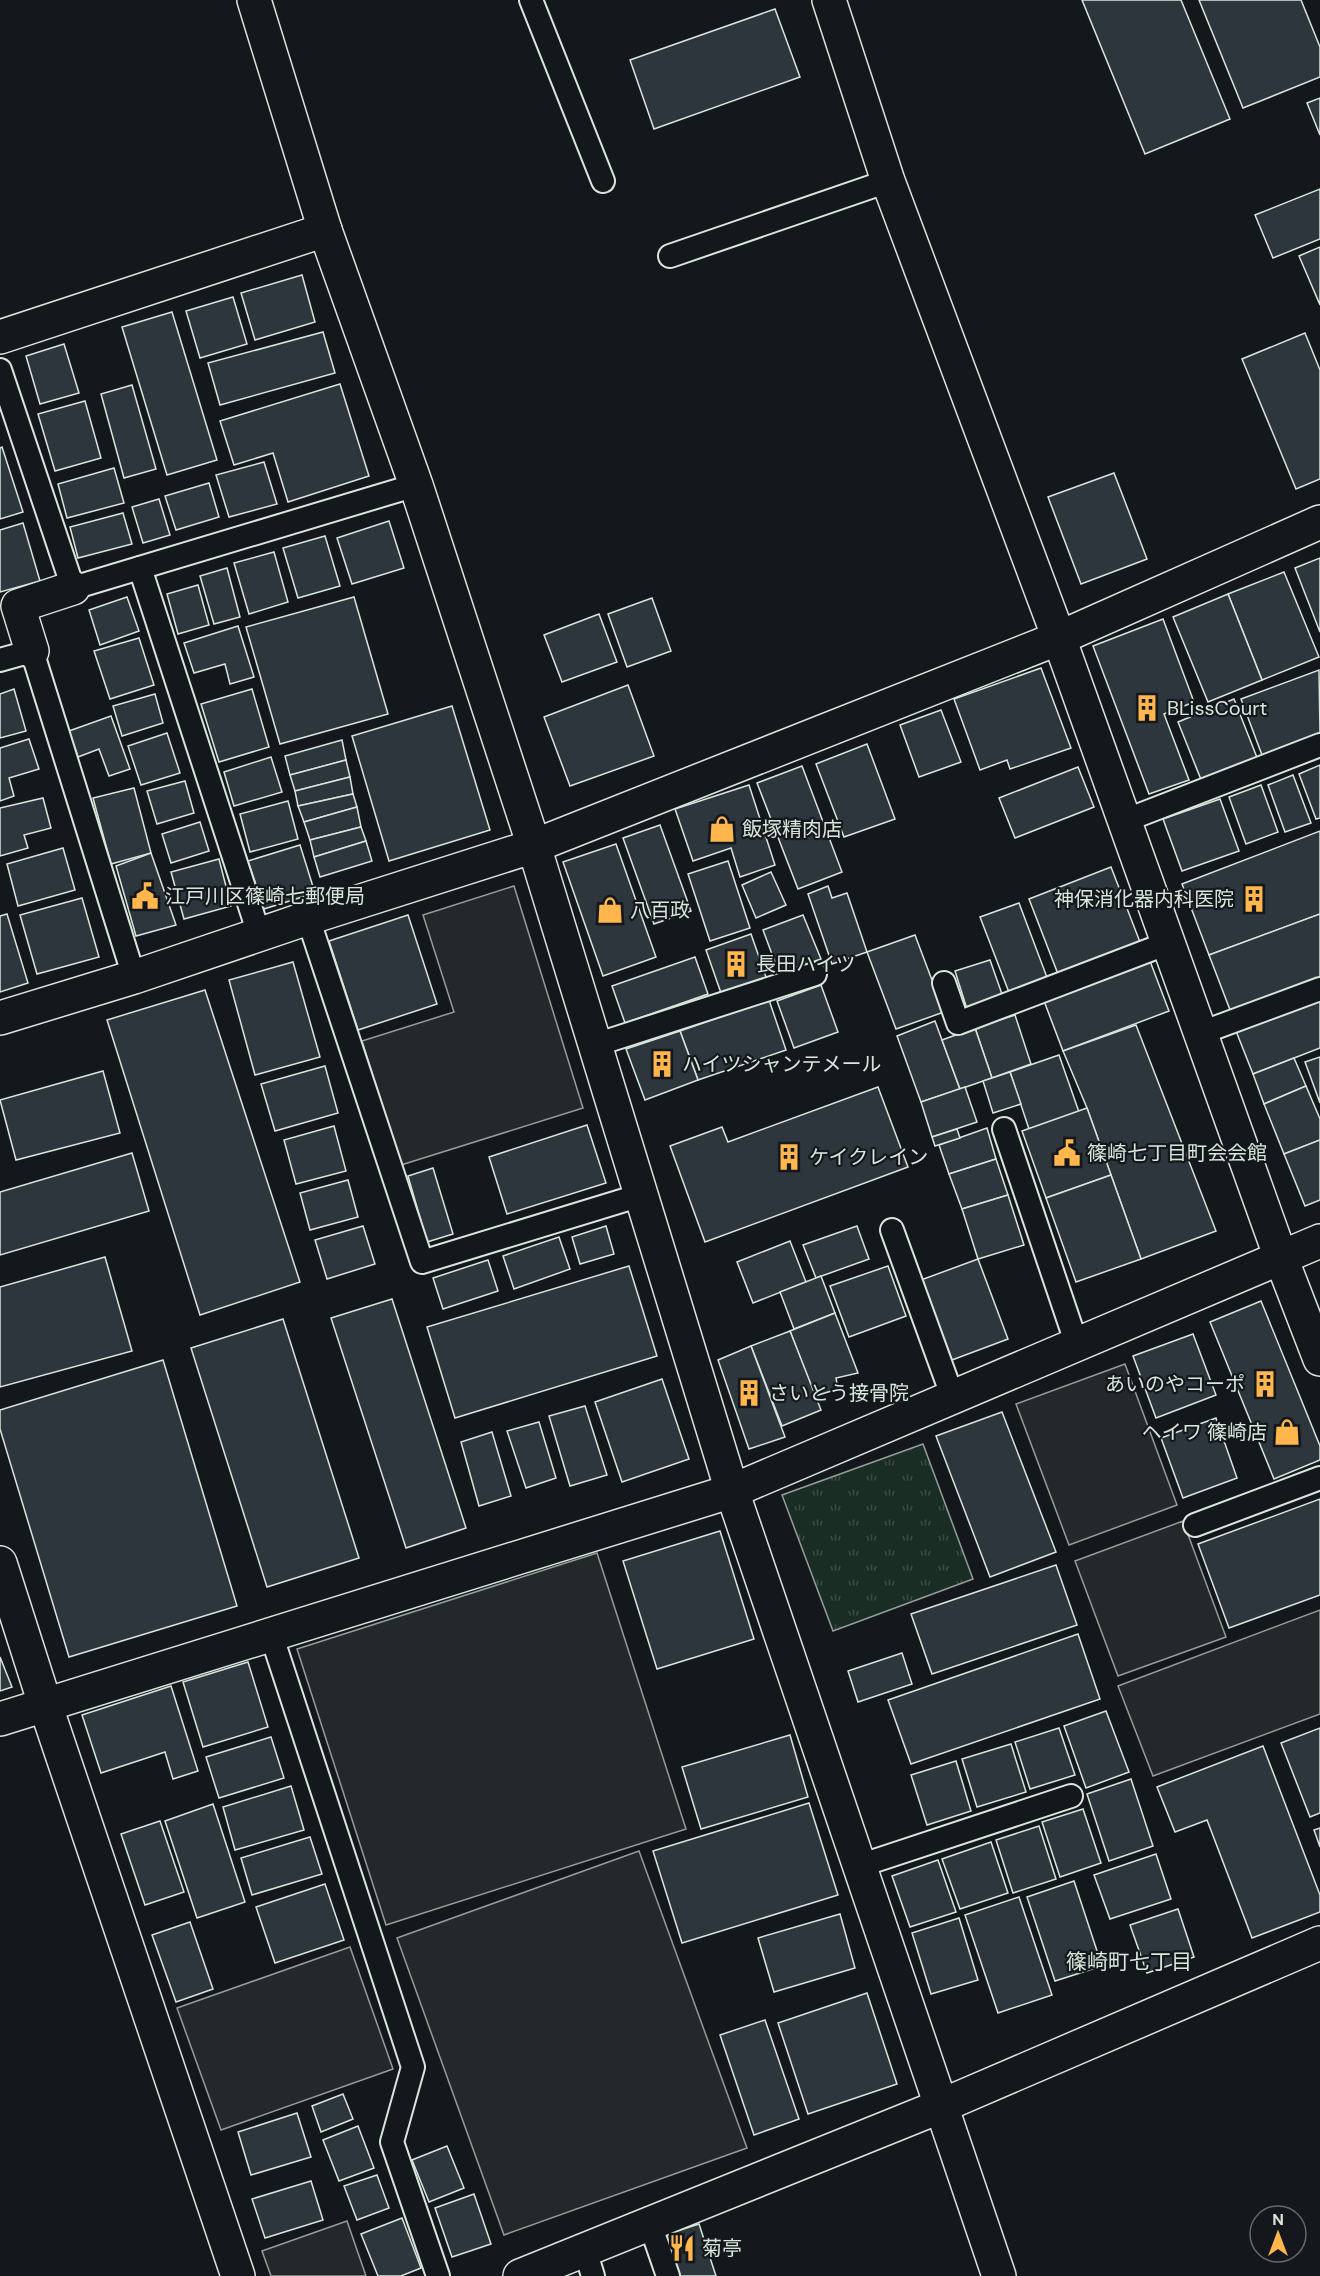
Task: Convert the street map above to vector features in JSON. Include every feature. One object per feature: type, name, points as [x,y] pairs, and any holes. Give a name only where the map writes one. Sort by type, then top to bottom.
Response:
[{"type":"street","points":[[254,0],[325,230],[416,485],[534,846],[732,1491],[999,2276]]},
{"type":"street","points":[[829,0],[888,181],[1059,638],[1281,1258],[1320,1359]]},
{"type":"street","points":[[0,337],[325,230]]},
{"type":"street","points":[[0,1018],[134,977],[259,934],[534,846],[1059,638],[1320,522]]},
{"type":"street","points":[[32,651],[18,606],[73,588]]},
{"type":"street","points":[[0,1719],[732,1491],[1320,1241]]},
{"type":"street","points":[[0,1563],[45,1704],[238,2276]]},
{"type":"street","points":[[520,2276],[589,2263],[650,2224],[941,2106],[1320,1943]]},
{"type":"lane","points":[[531,0],[603,181]]},
{"type":"lane","points":[[670,256],[888,181]]},
{"type":"lane","points":[[0,370],[73,588],[416,485]]},
{"type":"lane","points":[[140,568],[259,934]]},
{"type":"lane","points":[[0,660],[32,651],[134,977]]},
{"type":"lane","points":[[1124,821],[1320,745]]},
{"type":"lane","points":[[308,918],[422,1262],[641,1195]]},
{"type":"lane","points":[[944,982],[958,1023],[1168,943]]},
{"type":"lane","points":[[595,1046],[815,974]]},
{"type":"lane","points":[[1201,1033],[1320,989]]},
{"type":"lane","points":[[1004,1130],[1077,1345]]},
{"type":"lane","points":[[892,1230],[953,1398]]},
{"type":"lane","points":[[1195,1525],[1320,1478]]},
{"type":"lane","points":[[271,1634],[413,2067],[392,2142],[438,2276]]},
{"type":"lane","points":[[860,1866],[1071,1796]]},
{"type":"lane","points":[[650,2224],[668,2276]]},
{"type":"green space","points":[[923,1444],[973,1579],[833,1631],[782,1495]]},
{"type":"shaded area","points":[[514,886],[583,1108],[401,1165],[362,1041],[454,1012],[423,915]]},
{"type":"shaded area","points":[[1125,1364],[1177,1505],[1069,1545],[1016,1404]]},
{"type":"shaded area","points":[[1183,1521],[1226,1637],[1118,1676],[1075,1561]]},
{"type":"shaded area","points":[[597,1553],[686,1829],[386,1925],[297,1649]]},
{"type":"shaded area","points":[[1320,1610],[1320,1714],[1153,1776],[1118,1686]]},
{"type":"shaded area","points":[[639,1851],[747,2148],[504,2235],[397,1938]]},
{"type":"shaded area","points":[[350,1947],[393,2069],[221,2130],[177,2008]]},
{"type":"shaded area","points":[[347,2221],[366,2276],[271,2276],[262,2251]]},
{"type":"building","points":[[1082,0],[1181,0],[1230,119],[1145,154]]},
{"type":"building","points":[[1199,0],[1301,0],[1320,47],[1320,77],[1243,108]]},
{"type":"building","points":[[775,9],[800,77],[654,129],[630,60]]},
{"type":"building","points":[[1320,98],[1320,135],[1307,103]]},
{"type":"building","points":[[1320,189],[1320,239],[1273,258],[1255,215]]},
{"type":"building","points":[[1320,247],[1320,305],[1299,256]]},
{"type":"building","points":[[302,275],[315,322],[255,340],[241,293]]},
{"type":"building","points":[[233,297],[247,344],[200,358],[186,311]]},
{"type":"building","points":[[172,312],[217,460],[167,475],[122,327]]},
{"type":"building","points":[[323,332],[335,373],[220,405],[208,363]]},
{"type":"building","points":[[1305,333],[1320,370],[1320,479],[1296,489],[1242,359]]},
{"type":"building","points":[[64,344],[79,393],[40,404],[26,356]]},
{"type":"building","points":[[340,384],[369,476],[288,502],[273,453],[234,465],[220,421]]},
{"type":"building","points":[[132,385],[156,469],[124,478],[101,394]]},
{"type":"building","points":[[85,401],[101,458],[55,471],[38,414]]},
{"type":"building","points":[[2,447],[23,512],[0,519],[0,448]]},
{"type":"building","points":[[264,462],[277,504],[229,517],[216,475]]},
{"type":"building","points":[[114,468],[124,503],[67,518],[58,484]]},
{"type":"building","points":[[1114,473],[1147,559],[1081,584],[1048,497]]},
{"type":"building","points":[[209,483],[219,517],[176,530],[165,496]]},
{"type":"building","points":[[159,499],[170,535],[143,543],[132,507]]},
{"type":"building","points":[[123,513],[132,544],[78,558],[70,527]]},
{"type":"building","points":[[389,521],[404,568],[352,584],[337,538]]},
{"type":"building","points":[[23,523],[40,581],[0,592],[0,530]]},
{"type":"building","points":[[325,536],[340,586],[298,598],[283,548]]},
{"type":"building","points":[[274,552],[288,602],[249,614],[234,563]]},
{"type":"building","points":[[1320,558],[1320,632],[1295,568]]},
{"type":"building","points":[[227,568],[240,617],[214,624],[200,576]]},
{"type":"building","points":[[1284,572],[1319,657],[1262,680],[1228,594]]},
{"type":"building","points":[[198,585],[209,625],[178,634],[167,594]]},
{"type":"building","points":[[1228,594],[1262,680],[1208,702],[1173,617]]},
{"type":"building","points":[[127,597],[139,631],[100,645],[89,610]]},
{"type":"building","points":[[354,597],[388,714],[280,744],[246,627]]},
{"type":"building","points":[[652,598],[671,651],[627,667],[608,614]]},
{"type":"building","points":[[599,614],[617,662],[562,682],[544,635]]},
{"type":"building","name":"BLissCourt","points":[[1163,619],[1194,702],[1164,714],[1189,780],[1149,794],[1093,646]]},
{"type":"building","points":[[238,626],[254,677],[230,684],[225,664],[194,673],[184,643]]},
{"type":"building","points":[[139,638],[154,685],[110,699],[94,651]]},
{"type":"building","points":[[1041,668],[1071,748],[1010,769],[1007,760],[980,770],[954,699]]},
{"type":"building","points":[[1319,670],[1320,733],[1262,755],[1241,699]]},
{"type":"building","points":[[628,685],[654,756],[570,786],[544,717]]},
{"type":"building","points":[[14,689],[26,731],[0,738],[0,694]]},
{"type":"building","points":[[252,689],[269,747],[219,762],[201,704]]},
{"type":"building","points":[[155,694],[163,723],[122,736],[113,706]]},
{"type":"building","points":[[1234,699],[1258,760],[1202,782],[1178,722]]},
{"type":"building","points":[[452,706],[490,830],[389,861],[352,736]]},
{"type":"building","points":[[941,710],[961,762],[919,777],[900,725]]},
{"type":"building","points":[[111,716],[130,769],[109,776],[99,749],[78,757],[69,731]]},
{"type":"building","points":[[167,733],[180,773],[141,785],[128,746]]},
{"type":"building","points":[[29,739],[39,769],[9,778],[14,796],[0,801],[0,748]]},
{"type":"building","points":[[342,740],[346,760],[290,775],[285,756]]},
{"type":"building","points":[[867,744],[895,819],[844,837],[816,764]]},
{"type":"building","points":[[271,757],[282,792],[234,806],[224,772]]},
{"type":"building","points":[[346,760],[350,777],[295,791],[290,775]]},
{"type":"building","points":[[1320,765],[1320,818],[1316,819],[1299,774]]},
{"type":"building","points":[[802,766],[842,872],[798,889],[757,783]]},
{"type":"building","points":[[1078,767],[1094,807],[1015,838],[999,798]]},
{"type":"building","points":[[1293,775],[1311,823],[1285,832],[1268,785]]},
{"type":"building","points":[[350,777],[353,794],[298,806],[295,791]]},
{"type":"building","points":[[185,781],[194,813],[157,824],[147,791]]},
{"type":"building","name":"飯塚精肉店","points":[[749,785],[775,865],[740,877],[731,848],[693,861],[675,809]]},
{"type":"building","points":[[1261,785],[1278,832],[1246,844],[1229,797]]},
{"type":"building","points":[[134,788],[151,853],[111,864],[93,798]]},
{"type":"building","points":[[353,794],[357,807],[304,822],[298,806]]},
{"type":"building","points":[[43,798],[51,828],[24,835],[28,848],[0,856],[0,808]]},
{"type":"building","points":[[1220,799],[1239,851],[1182,871],[1163,819]]},
{"type":"building","points":[[288,801],[298,839],[250,852],[240,814]]},
{"type":"building","points":[[357,807],[361,827],[310,840],[304,822]]},
{"type":"building","points":[[200,822],[209,851],[171,863],[162,834]]},
{"type":"building","points":[[660,825],[691,911],[654,924],[623,838]]},
{"type":"building","points":[[361,827],[366,841],[314,857],[310,840]]},
{"type":"building","name":"神保消化器内科医院","points":[[1320,831],[1320,914],[1209,955],[1182,884]]},
{"type":"building","points":[[366,841],[372,861],[320,877],[314,857]]},
{"type":"building","name":"八百政","points":[[616,844],[656,957],[603,976],[563,862]]},
{"type":"building","points":[[300,845],[315,893],[264,909],[248,861]]},
{"type":"building","points":[[63,848],[75,890],[18,906],[7,864]]},
{"type":"building","name":"江戸川区篠崎七郵便局","points":[[151,853],[176,925],[136,936],[116,866]]},
{"type":"building","points":[[219,859],[231,906],[184,919],[171,872]]},
{"type":"building","points":[[728,861],[750,928],[710,941],[688,874]]},
{"type":"building","points":[[1111,867],[1140,942],[1058,974],[1029,899]]},
{"type":"building","points":[[771,872],[786,905],[756,918],[742,885]]},
{"type":"building","points":[[828,886],[832,898],[847,893],[867,952],[832,964],[808,894]]},
{"type":"building","points":[[82,898],[99,957],[37,974],[20,915]]},
{"type":"building","points":[[1019,903],[1048,980],[1010,995],[980,917]]},
{"type":"building","points":[[7,914],[28,983],[0,992],[0,916]]},
{"type":"building","points":[[1320,914],[1320,981],[1232,1015],[1209,955]]},
{"type":"building","points":[[408,915],[437,1004],[358,1030],[329,941]]},
{"type":"building","points":[[803,915],[821,959],[779,973],[763,930]]},
{"type":"building","name":"長田ハイツ","points":[[751,934],[766,977],[721,993],[706,950]]},
{"type":"building","points":[[915,935],[944,1012],[896,1029],[867,952]]},
{"type":"building","points":[[695,957],[708,994],[625,1023],[612,986]]},
{"type":"building","points":[[990,960],[1003,997],[967,1009],[955,971]]},
{"type":"building","points":[[1150,961],[1169,1011],[1063,1051],[1044,1001]]},
{"type":"building","points":[[293,962],[320,1057],[255,1075],[229,980]]},
{"type":"building","points":[[821,985],[838,1032],[794,1048],[777,1001]]},
{"type":"building","points":[[205,990],[300,1282],[200,1315],[107,1020]]},
{"type":"building","points":[[1320,998],[1320,1048],[1253,1074],[1236,1031]]},
{"type":"building","points":[[769,1000],[786,1050],[698,1080],[680,1031]]},
{"type":"building","points":[[1015,1015],[1031,1064],[992,1078],[975,1028]]},
{"type":"building","points":[[935,1021],[960,1089],[921,1102],[897,1036]]},
{"type":"building","points":[[1136,1025],[1216,1231],[1141,1259],[1087,1108],[1063,1051]]},
{"type":"building","points":[[975,1028],[992,1078],[960,1089],[942,1040]]},
{"type":"building","name":"ハイツシャンテメール","points":[[680,1031],[698,1080],[645,1100],[626,1049]]},
{"type":"building","points":[[1059,1055],[1079,1112],[1029,1129],[1010,1072]]},
{"type":"building","points":[[1320,1057],[1320,1103],[1305,1062]]},
{"type":"building","points":[[1294,1058],[1306,1086],[1264,1104],[1253,1074]]},
{"type":"building","points":[[325,1066],[338,1113],[275,1131],[261,1084]]},
{"type":"building","points":[[103,1071],[120,1133],[16,1160],[0,1100]]},
{"type":"building","points":[[1010,1072],[1021,1104],[993,1113],[983,1081]]},
{"type":"building","points":[[1306,1086],[1320,1119],[1320,1140],[1284,1154],[1264,1104]]},
{"type":"building","name":"ケイクレイン","points":[[878,1087],[908,1167],[705,1242],[670,1146],[722,1127],[728,1142]]},
{"type":"building","points":[[965,1087],[977,1122],[932,1137],[921,1102]]},
{"type":"building","name":"篠崎七丁目町会会館","points":[[1087,1108],[1111,1175],[1046,1198],[1022,1131]]},
{"type":"building","points":[[587,1125],[606,1183],[507,1214],[489,1157]]},
{"type":"building","points":[[334,1126],[346,1171],[296,1184],[284,1140]]},
{"type":"building","points":[[987,1128],[996,1159],[949,1174],[939,1145]]},
{"type":"building","points":[[957,1129],[960,1138],[935,1146],[932,1137]]},
{"type":"building","points":[[1320,1140],[1320,1200],[1305,1206],[1284,1154]]},
{"type":"building","points":[[132,1153],[149,1211],[0,1255],[0,1192]]},
{"type":"building","points":[[996,1159],[1008,1195],[962,1209],[949,1174]]},
{"type":"building","points":[[433,1168],[453,1234],[427,1242],[408,1176]]},
{"type":"building","points":[[1111,1175],[1141,1259],[1076,1282],[1046,1198]]},
{"type":"building","points":[[348,1180],[358,1217],[310,1230],[300,1193]]},
{"type":"building","points":[[1008,1195],[1024,1245],[978,1259],[962,1209]]},
{"type":"building","points":[[363,1226],[375,1264],[327,1279],[315,1240]]},
{"type":"building","points":[[606,1226],[614,1254],[580,1264],[572,1237]]},
{"type":"building","points":[[857,1226],[869,1259],[816,1278],[803,1245]]},
{"type":"building","points":[[559,1237],[570,1269],[514,1289],[503,1256]]},
{"type":"building","points":[[790,1241],[806,1282],[753,1303],[737,1262]]},
{"type":"building","points":[[105,1257],[132,1351],[0,1387],[0,1287]]},
{"type":"building","points":[[978,1259],[1008,1339],[952,1360],[921,1280]]},
{"type":"building","points":[[488,1260],[498,1291],[443,1309],[433,1278]]},
{"type":"building","points":[[629,1266],[657,1356],[455,1418],[427,1327]]},
{"type":"building","points":[[888,1266],[906,1316],[849,1337],[830,1286]]},
{"type":"building","points":[[821,1276],[835,1313],[794,1329],[780,1292]]},
{"type":"building","points":[[392,1299],[466,1528],[406,1548],[331,1318]]},
{"type":"building","name":"あいのやコーポ","points":[[1261,1301],[1320,1446],[1320,1460],[1274,1479],[1210,1322]]},
{"type":"building","points":[[835,1313],[858,1373],[836,1378],[838,1389],[815,1396],[790,1331]]},
{"type":"building","points":[[283,1319],[359,1558],[267,1587],[191,1348]]},
{"type":"building","points":[[790,1331],[821,1410],[782,1426],[751,1346]]},
{"type":"building","points":[[1193,1334],[1216,1395],[1156,1418],[1133,1356]]},
{"type":"building","name":"さいとう接骨院","points":[[751,1346],[785,1437],[749,1449],[718,1360]]},
{"type":"building","points":[[163,1360],[237,1606],[69,1657],[0,1429],[0,1410]]},
{"type":"building","points":[[662,1379],[689,1459],[622,1482],[595,1402]]},
{"type":"building","points":[[585,1406],[607,1475],[570,1486],[549,1416]]},
{"type":"building","points":[[1002,1412],[1056,1552],[990,1577],[936,1436]]},
{"type":"building","points":[[1216,1418],[1237,1478],[1183,1498],[1161,1438]]},
{"type":"building","points":[[539,1422],[556,1478],[526,1488],[507,1431]]},
{"type":"building","points":[[492,1432],[511,1496],[479,1506],[461,1442]]},
{"type":"building","points":[[1320,1499],[1320,1595],[1229,1628],[1198,1544]]},
{"type":"building","points":[[720,1531],[754,1639],[657,1669],[623,1561]]},
{"type":"building","points":[[1056,1565],[1077,1625],[932,1674],[911,1614]]},
{"type":"building","points":[[1078,1634],[1100,1699],[911,1764],[888,1700]]},
{"type":"building","points":[[902,1653],[912,1684],[858,1702],[848,1671]]},
{"type":"building","points":[[0,1657],[12,1687],[0,1691]]},
{"type":"building","points":[[248,1662],[268,1727],[203,1747],[183,1682]]},
{"type":"building","points":[[171,1686],[198,1771],[173,1779],[165,1752],[101,1773],[82,1715]]},
{"type":"building","points":[[1106,1711],[1129,1772],[1086,1788],[1064,1726]]},
{"type":"building","points":[[1059,1728],[1075,1775],[1030,1789],[1015,1742]]},
{"type":"building","points":[[1320,1728],[1320,1813],[1310,1817],[1281,1743]]},
{"type":"building","points":[[790,1735],[808,1797],[701,1829],[682,1767]]},
{"type":"building","points":[[271,1737],[284,1778],[219,1798],[206,1757]]},
{"type":"building","points":[[1011,1744],[1026,1792],[977,1807],[962,1759]]},
{"type":"building","points":[[1263,1746],[1320,1895],[1320,1912],[1252,1938],[1207,1820],[1175,1832],[1157,1787]]},
{"type":"building","points":[[956,1761],[971,1811],[927,1825],[911,1775]]},
{"type":"building","points":[[1131,1779],[1153,1846],[1109,1861],[1087,1794]]},
{"type":"building","points":[[291,1786],[304,1830],[235,1850],[223,1807]]},
{"type":"building","points":[[809,1803],[838,1895],[682,1943],[653,1851]]},
{"type":"building","points":[[213,1804],[245,1902],[197,1918],[165,1821]]},
{"type":"building","points":[[1083,1809],[1101,1863],[1060,1877],[1042,1822]]},
{"type":"building","points":[[160,1821],[184,1892],[145,1905],[121,1834]]},
{"type":"building","points":[[1039,1826],[1056,1879],[1013,1893],[996,1840]]},
{"type":"building","points":[[1320,1828],[1320,1847],[1314,1830]]},
{"type":"building","points":[[310,1837],[322,1874],[252,1895],[241,1858]]},
{"type":"building","points":[[991,1842],[1008,1893],[960,1909],[942,1859]]},
{"type":"building","points":[[1156,1854],[1171,1899],[1110,1919],[1094,1875]]},
{"type":"building","points":[[938,1860],[956,1912],[910,1927],[892,1876]]},
{"type":"building","points":[[1074,1881],[1102,1966],[1055,1981],[1027,1897]]},
{"type":"building","points":[[325,1884],[344,1940],[275,1963],[256,1907]]},
{"type":"building","points":[[1019,1897],[1052,1995],[998,2013],[965,1915]]},
{"type":"building","points":[[1178,1909],[1194,1957],[1147,1973],[1130,1925]]},
{"type":"building","points":[[840,1914],[855,1968],[774,1992],[758,1938]]},
{"type":"building","points":[[959,1918],[978,1980],[931,1994],[912,1933]]},
{"type":"building","points":[[190,1922],[213,1989],[176,2002],[152,1935]]},
{"type":"building","points":[[867,1993],[897,2084],[808,2114],[778,2023]]},
{"type":"building","points":[[765,2020],[799,2119],[754,2135],[720,2035]]},
{"type":"building","points":[[343,2094],[353,2119],[321,2132],[312,2106]]},
{"type":"building","points":[[297,2113],[311,2157],[251,2175],[238,2132]]},
{"type":"building","points":[[358,2126],[374,2168],[339,2181],[323,2140]]},
{"type":"building","points":[[447,2146],[464,2188],[429,2202],[412,2160]]},
{"type":"building","points":[[377,2175],[389,2208],[357,2220],[344,2186]]},
{"type":"building","points":[[311,2181],[323,2220],[265,2238],[252,2199]]},
{"type":"building","points":[[474,2194],[491,2244],[452,2257],[435,2208]]},
{"type":"building","points":[[402,2218],[421,2268],[401,2276],[378,2276],[361,2234]]},
{"type":"building","points":[[699,2224],[716,2276],[678,2276],[665,2235]]},
{"type":"place","name":"BLissCourt","points":[[1147,708]]},
{"type":"place","name":"飯塚精肉店","points":[[722,829]]},
{"type":"place","name":"江戸川区篠崎七郵便局","points":[[145,896]]},
{"type":"place","name":"神保消化器内科医院","points":[[1254,899]]},
{"type":"place","name":"八百政","points":[[610,910]]},
{"type":"place","name":"長田ハイツ","points":[[736,964]]},
{"type":"place","name":"ハイツシャンテメール","points":[[662,1064]]},
{"type":"place","name":"篠崎七丁目町会会館","points":[[1067,1153]]},
{"type":"place","name":"ケイクレイン","points":[[789,1157]]},
{"type":"place","name":"あいのやコーポ","points":[[1265,1384]]},
{"type":"place","name":"さいとう接骨院","points":[[749,1393]]},
{"type":"place","name":"ヘイワ 篠崎店","points":[[1287,1432]]},
{"type":"place","name":"菊亭","points":[[682,2248]]},
{"type":"district","name":"篠崎町七丁目","points":[[1129,1962]]}]
